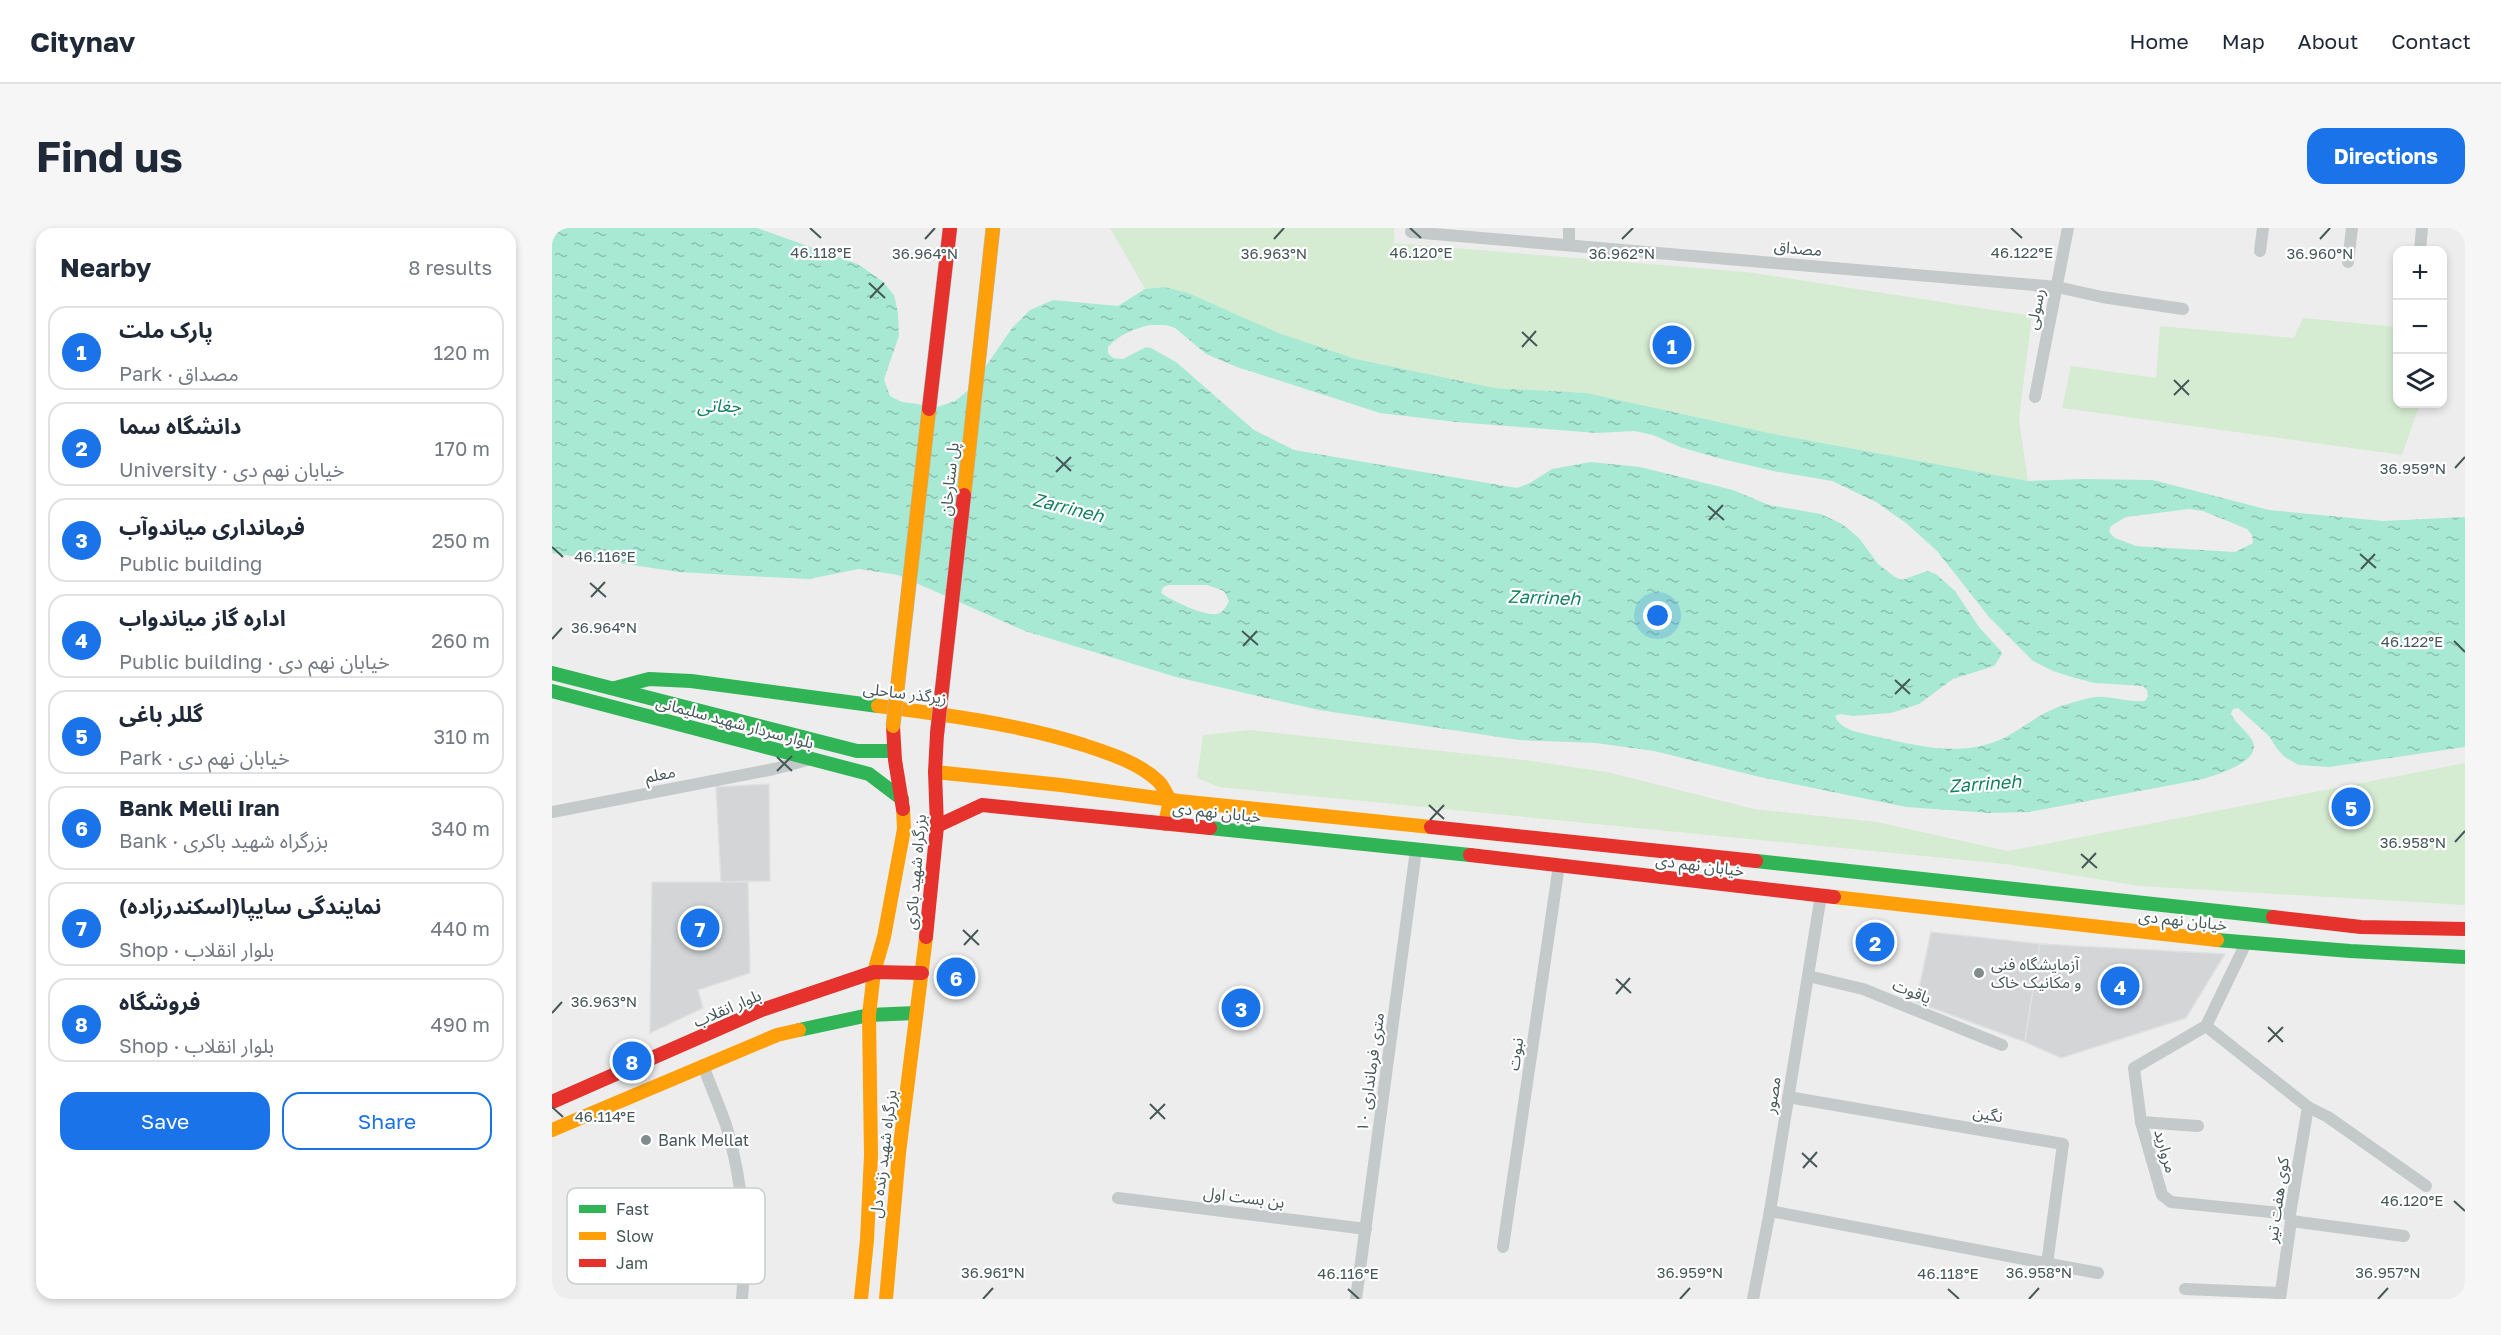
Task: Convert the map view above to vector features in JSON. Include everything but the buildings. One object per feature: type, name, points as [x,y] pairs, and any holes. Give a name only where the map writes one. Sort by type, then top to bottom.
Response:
[{"type":"main road","name":"پل ستارخان","points":[[893,726],[950,228]]},
{"type":"main road","name":"پل ستارخان","points":[[937,734],[993,228]]},
{"type":"main road","name":"بلوار سردار شهید سلیمانی","points":[[552,673],[858,751],[894,751]]},
{"type":"main road","name":"زیرگذر ساحلی","points":[[615,688],[649,679],[691,681],[976,718],[1046,733],[1112,754],[1139,766],[1160,782],[1170,800]]},
{"type":"main road","name":"بلوار سردار شهید سلیمانی","points":[[552,691],[869,774],[902,799]]},
{"type":"main road","points":[[756,744],[761,726]]},
{"type":"main road","name":"بزرگراه شهید باکری","points":[[874,972],[884,937],[902,839],[902,799],[894,751],[893,726]]},
{"type":"main road","name":"بزرگراه شهید باکری","points":[[916,1013],[937,826],[935,772],[937,734]]},
{"type":"main road","name":"خیابان نهم دی","points":[[935,772],[1061,785],[1170,800],[1825,868],[2361,927],[2465,929]]},
{"type":"main road","points":[[1165,824],[1170,800]]},
{"type":"main road","name":"خیابان نهم دی","points":[[937,826],[982,805],[1007,806],[1559,865],[2179,937],[2396,954],[2465,957]]},
{"type":"main road","points":[[1821,895],[1825,868]]},
{"type":"main road","points":[[2396,928],[2396,954]]},
{"type":"main road","name":"بلوار انقلاب","points":[[552,1102],[759,1011],[874,972],[922,972]]},
{"type":"main road","name":"بزرگراه شهید زنده دل","points":[[861,1299],[867,1240],[871,1155],[869,1014],[874,972]]},
{"type":"main road","points":[[759,1011],[763,1040]]},
{"type":"main road","points":[[552,1130],[763,1040],[869,1014],[916,1013]]},
{"type":"main road","name":"بزرگراه شهید زنده دل","points":[[886,1299],[897,1174],[916,1013]]},
{"type":"street","name":"مصداق","points":[[1412,228],[1412,231],[2057,286],[2102,297],[2183,309]]},
{"type":"street","points":[[1569,228],[1569,244]]},
{"type":"street","name":"رسولی","points":[[2035,397],[2068,228]]},
{"type":"street","points":[[2260,251],[2263,228]]},
{"type":"street","points":[[2348,262],[2352,228]]},
{"type":"street","points":[[2420,246],[2422,228]]},
{"type":"street","name":"معلم","points":[[552,812],[774,769],[813,759]]},
{"type":"street","name":"۱۰ متری فرمانداری","points":[[1356,1299],[1416,850]]},
{"type":"street","name":"نبوت","points":[[1503,1247],[1559,865]]},
{"type":"street","name":"مصور","points":[[1753,1299],[1770,1211],[1821,895]]},
{"type":"street","points":[[2246,943],[2206,1026],[2308,1107],[2328,1118],[2426,1186]]},
{"type":"street","name":"یاقوت","points":[[1808,976],[1863,989],[2002,1045]]},
{"type":"street","name":"مروارید","points":[[2206,1026],[2134,1068],[2141,1122],[2162,1195],[2170,1202],[2404,1236]]},
{"type":"street","points":[[703,1065],[726,1125],[739,1188]]},
{"type":"street","name":"نگین","points":[[1788,1097],[2062,1144],[2047,1264]]},
{"type":"street","name":"کوی هفت تیر","points":[[2280,1296],[2308,1107]]},
{"type":"street","points":[[2141,1122],[2198,1126]]},
{"type":"street","name":"بن بست اول","points":[[1118,1198],[1366,1229]]},
{"type":"street","points":[[1770,1211],[2098,1273]]},
{"type":"street","points":[[742,1299],[743,1284]]},
{"type":"street","points":[[2185,1289],[2280,1296]]},
{"type":"shaded area","points":[[1110,228],[1394,228],[1394,243],[1747,272],[2032,316],[2019,419],[2028,481],[1769,433],[1587,393],[1495,388],[1356,359],[1276,332],[1164,287],[1145,289]]},
{"type":"shaded area","points":[[2303,318],[2393,327],[2393,408],[2419,408],[2402,455],[2062,408],[2071,366],[2156,378],[2160,326],[2294,338]]},
{"type":"shaded area","points":[[1250,730],[1524,760],[1607,772],[1754,809],[1877,822],[2008,851],[2465,763],[2465,905],[2139,886],[2005,864],[1219,787],[1197,778],[1203,735]]},
{"type":"water","name":"جغاتی","points":[[552,228],[757,228],[858,264],[882,281],[894,295],[899,336],[884,379],[890,396],[902,402],[937,407],[955,401],[971,388],[1012,328],[1030,310],[1053,300],[1118,306],[1145,289],[1164,287],[1188,293],[1276,332],[1356,359],[1495,388],[1587,393],[1769,433],[2028,481],[2153,480],[2269,510],[2383,521],[2465,517],[2465,747],[2329,767],[2299,765],[2286,758],[2269,736],[2238,708],[2233,709],[2231,714],[2252,740],[2254,748],[2245,761],[2237,766],[2203,779],[2029,812],[1990,813],[1906,807],[1760,777],[1654,751],[1596,743],[1519,740],[1319,710],[1262,697],[1176,677],[1025,631],[898,575],[859,569],[809,579],[679,572],[552,553]],"holes":[[[1166,325],[1175,328],[1206,354],[1237,367],[1380,413],[1456,422],[1597,433],[1634,431],[1653,435],[1680,447],[1718,458],[1773,471],[1832,481],[1876,502],[1906,523],[1937,551],[1989,617],[2033,661],[2053,671],[2095,683],[2143,686],[2148,696],[2145,701],[2095,697],[2060,706],[2044,713],[2008,736],[1991,743],[1958,749],[1924,746],[1852,730],[1841,725],[1835,716],[1891,713],[1919,704],[1953,679],[1994,666],[2002,654],[1979,627],[1955,591],[1936,574],[1927,571],[1902,580],[1895,577],[1878,564],[1859,538],[1842,524],[1821,514],[1769,505],[1733,490],[1640,467],[1591,462],[1552,469],[1530,483],[1517,488],[1294,450],[1254,430],[1176,362],[1151,348],[1146,347],[1123,359],[1113,358],[1108,353],[1108,347],[1117,339],[1144,327]],[[2189,509],[2203,511],[2247,529],[2252,535],[2253,543],[2235,552],[2136,546],[2115,538],[2109,532],[2111,526],[2126,517]],[[1207,585],[1224,591],[1229,601],[1218,613],[1203,613],[1161,593],[1163,587]]]},
{"type":"traffic: fast","points":[[552,673],[857,751],[894,751]]},
{"type":"traffic: fast","points":[[615,688],[649,679],[691,681],[878,706]]},
{"type":"traffic: fast","points":[[552,691],[869,774],[902,799]]},
{"type":"traffic: fast","points":[[1210,828],[1470,855]]},
{"type":"traffic: fast","points":[[1756,861],[2273,917]]},
{"type":"traffic: fast","points":[[2217,940],[2350,951],[2465,957]]},
{"type":"traffic: fast","points":[[799,1030],[869,1015],[916,1013]]},
{"type":"traffic: slow","points":[[964,495],[993,228]]},
{"type":"traffic: slow","points":[[893,726],[929,409]]},
{"type":"traffic: slow","points":[[878,706],[1033,731],[1123,759],[1150,774],[1161,785],[1170,800],[1165,824]]},
{"type":"traffic: slow","points":[[935,772],[1061,785],[1179,801],[1431,827]]},
{"type":"traffic: slow","points":[[861,1299],[867,1240],[871,1155],[869,1015],[874,972],[884,937],[904,829],[903,809]]},
{"type":"traffic: slow","points":[[1834,897],[2217,940]]},
{"type":"traffic: slow","points":[[886,1299],[899,1153],[926,937]]},
{"type":"traffic: slow","points":[[552,1130],[777,1035],[799,1030]]},
{"type":"traffic: jam","points":[[929,409],[950,228]]},
{"type":"traffic: jam","points":[[937,734],[964,495]]},
{"type":"traffic: jam","points":[[893,726],[895,760],[903,809]]},
{"type":"traffic: jam","points":[[926,937],[937,826],[935,772],[937,734]]},
{"type":"traffic: jam","points":[[937,826],[982,805],[1210,828]]},
{"type":"traffic: jam","points":[[1431,827],[1756,861]]},
{"type":"traffic: jam","points":[[1470,855],[1834,897]]},
{"type":"traffic: jam","points":[[2273,917],[2361,927],[2465,929]]},
{"type":"traffic: jam","points":[[552,1102],[759,1011],[874,972],[922,973]]},
{"type":"place","name":"پارک ملت","points":[[1672,345]]},
{"type":"place","name":"گللر باغی","points":[[2351,807]]},
{"type":"place","name":"نمایندگی سایپا(اسکندرزاده)","points":[[700,928]]},
{"type":"place","name":"دانشگاه سما","points":[[1875,942]]},
{"type":"place","name":"آزمایشگاه فنی و مکانیک خاک","points":[[1979,973]]},
{"type":"place","name":"Bank Melli Iran","points":[[956,977]]},
{"type":"place","name":"اداره گاز میاندواب","points":[[2120,986]]},
{"type":"place","name":"فرمانداری میاندوآب","points":[[1241,1008]]},
{"type":"place","name":"فروشگاه","points":[[632,1061]]},
{"type":"place","name":"Bank Mellat","points":[[646,1140]]},
{"type":"water label","name":"Zarrineh","points":[[1068,508]]},
{"type":"water label","name":"Zarrineh","points":[[1544,598]]},
{"type":"water label","name":"Zarrineh","points":[[1985,784]]}]
